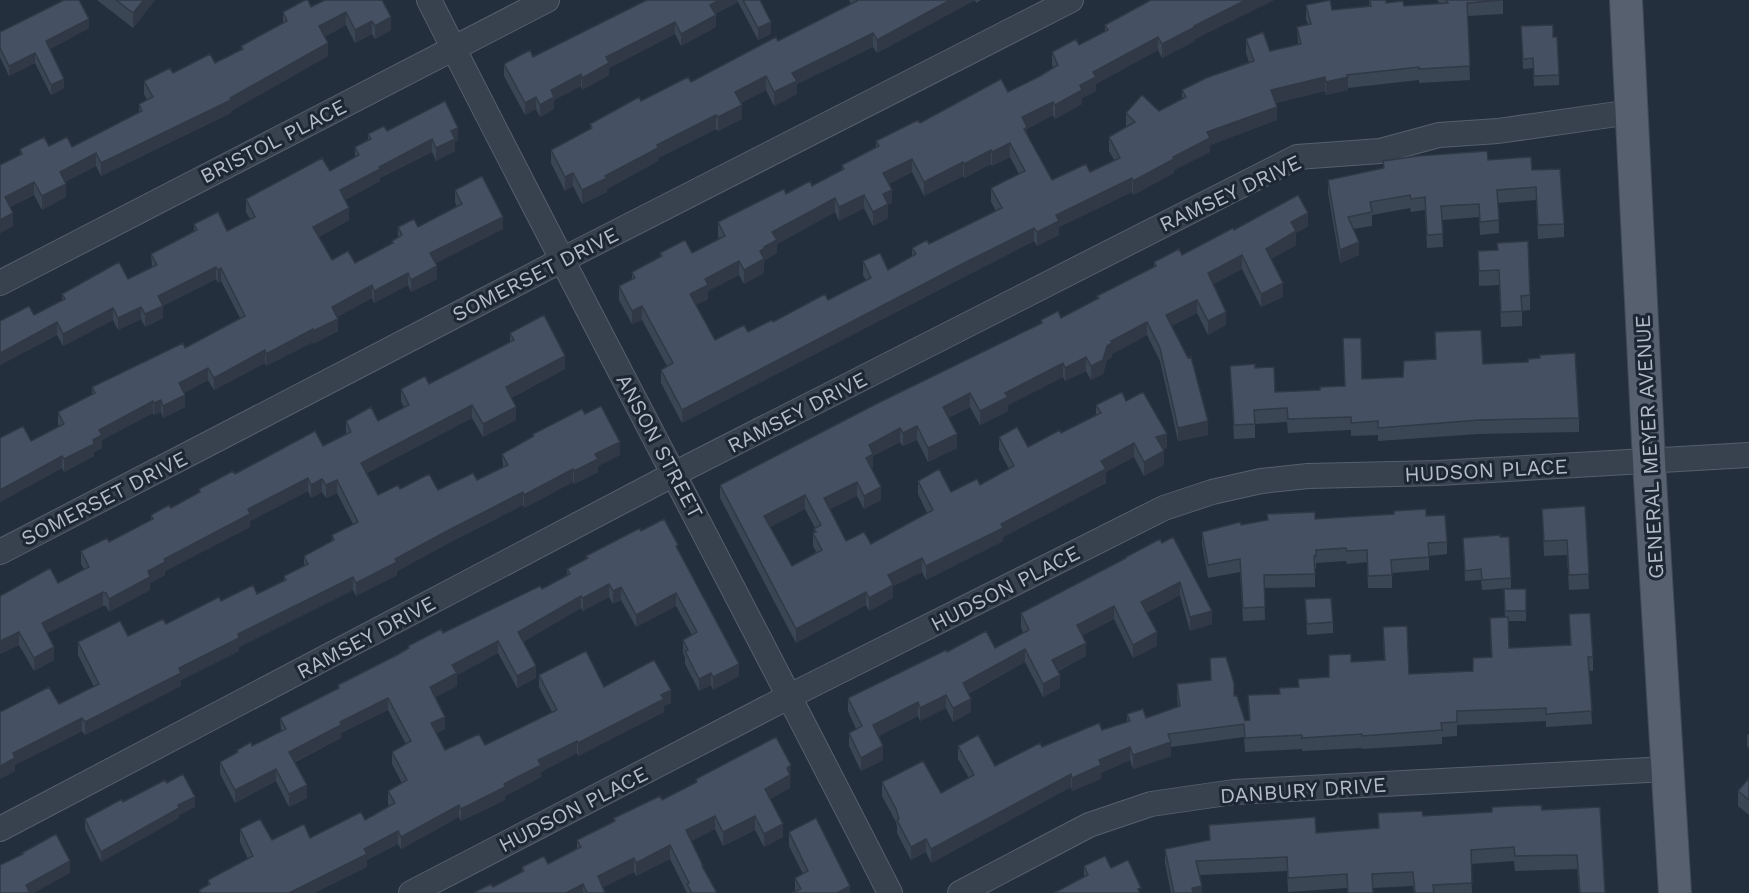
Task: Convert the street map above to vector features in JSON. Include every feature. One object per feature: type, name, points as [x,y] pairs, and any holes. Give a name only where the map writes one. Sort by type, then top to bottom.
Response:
[{"type":"main road","name":"GENERAL MEYER AVENUE","points":[[1626,0],[1649,462],[1675,893]]},
{"type":"street","name":"ANSON STREET","points":[[429,0],[890,893]]},
{"type":"street","name":"BRISTOL PLACE","points":[[0,283],[547,0]]},
{"type":"street","name":"SOMERSET DRIVE","points":[[0,552],[562,260],[1071,0]]},
{"type":"street","name":"RAMSEY DRIVE","points":[[0,829],[674,474],[1297,157],[1380,151],[1439,135],[1498,131],[1631,112]]},
{"type":"street","name":"HUDSON PLACE","points":[[411,893],[790,696],[1164,508],[1212,492],[1261,481],[1308,476],[1649,462],[1749,455]]},
{"type":"street","name":"DANBURY DRIVE","points":[[960,893],[1089,825],[1151,804],[1234,792],[1667,769]]},
{"type":"building","points":[[64,0],[79,0],[89,19],[46,41],[64,79],[51,85],[35,53],[9,66],[0,48],[0,32]]},
{"type":"building","points":[[116,0],[144,0],[133,13]]},
{"type":"building","points":[[308,0],[311,7],[325,0],[382,0],[391,17],[375,26],[372,21],[355,30],[346,12],[319,26],[328,43],[230,98],[231,100],[101,163],[96,153],[60,172],[66,184],[42,196],[34,182],[5,197],[13,213],[0,220],[0,165],[22,154],[20,149],[44,137],[49,146],[67,137],[72,147],[142,111],[139,104],[153,97],[144,81],[170,68],[173,73],[210,54],[215,63],[243,49],[241,46],[287,21],[283,12]]},
{"type":"building","points":[[647,0],[719,0],[710,5],[716,15],[681,34],[675,22],[606,57],[609,63],[582,78],[581,74],[551,90],[554,97],[540,105],[536,97],[525,103],[504,64],[530,50],[533,57]]},
{"type":"building","points":[[743,0],[760,0],[771,22],[758,28]]},
{"type":"building","points":[[856,0],[950,0],[877,40],[873,33],[792,73],[797,81],[774,92],[766,76],[735,92],[742,105],[718,117],[716,115],[657,145],[658,148],[582,190],[573,173],[565,177],[551,150],[592,128],[590,124],[639,97],[641,101],[688,77],[691,82],[776,37],[778,41]]},
{"type":"building","points":[[1151,0],[1246,0],[1162,44],[1158,37],[1093,72],[1096,77],[1080,85],[1082,90],[1055,105],[1053,102],[1022,117],[1027,127],[1024,129],[1052,180],[1086,164],[1090,172],[1120,158],[1109,137],[1135,122],[1126,113],[1142,95],[1159,111],[1186,97],[1182,90],[1206,78],[1254,61],[1246,39],[1263,32],[1270,51],[1301,44],[1297,27],[1311,24],[1306,5],[1330,0],[1332,10],[1371,6],[1370,0],[1386,0],[1386,3],[1403,1],[1404,6],[1448,3],[1446,0],[1503,0],[1467,3],[1470,66],[1419,69],[1419,67],[1347,75],[1348,77],[1326,82],[1325,77],[1271,90],[1277,107],[1207,132],[1210,138],[1173,157],[1174,159],[1133,181],[1132,178],[1056,215],[1059,221],[1037,232],[1034,228],[966,262],[682,410],[661,370],[673,363],[642,306],[632,311],[619,286],[635,278],[632,272],[662,256],[660,253],[685,240],[692,253],[725,236],[718,222],[784,189],[786,194],[810,181],[812,186],[844,169],[842,165],[879,146],[876,141],[918,120],[920,123],[1001,79],[1008,92],[1040,76],[1058,65],[1052,52],[1076,39],[1079,45],[1108,30],[1105,25]],"holes":[[[1010,143],[1025,171],[991,188],[1002,208],[929,244],[927,240],[912,248],[916,254],[888,270],[880,253],[863,261],[871,278],[828,300],[825,294],[773,322],[772,320],[748,332],[744,325],[715,340],[690,294],[708,285],[705,279],[739,261],[744,270],[764,259],[760,251],[777,240],[772,232],[835,198],[839,207],[864,195],[873,212],[888,204],[883,194],[892,190],[883,173],[912,159],[924,182],[963,162],[964,164]]]},
{"type":"building","points":[[1553,25],[1553,37],[1557,37],[1559,75],[1534,76],[1533,58],[1523,59],[1521,26]]},
{"type":"building","points":[[445,101],[458,128],[451,131],[455,139],[436,148],[432,139],[340,190],[349,208],[313,227],[332,260],[348,251],[355,263],[393,243],[392,241],[402,235],[398,227],[414,219],[418,227],[462,204],[455,190],[482,176],[503,217],[430,253],[437,266],[411,280],[408,273],[374,291],[372,285],[332,307],[338,319],[313,331],[313,329],[266,354],[265,350],[214,378],[208,368],[179,383],[185,395],[163,406],[161,400],[154,403],[153,401],[99,430],[102,435],[93,440],[94,444],[64,459],[62,456],[0,490],[0,438],[23,426],[31,441],[64,424],[58,412],[95,393],[92,387],[183,343],[185,348],[245,316],[221,268],[218,270],[216,267],[158,296],[163,306],[145,314],[141,307],[118,318],[113,308],[63,334],[57,322],[0,353],[0,321],[29,306],[34,315],[65,299],[62,294],[119,262],[128,279],[157,265],[151,254],[197,230],[194,224],[218,212],[227,231],[255,217],[246,199],[322,158],[330,171],[359,155],[355,147],[371,139],[368,134],[384,126],[387,131]]},
{"type":"building","points":[[1487,151],[1488,160],[1531,157],[1532,170],[1560,169],[1564,224],[1538,225],[1536,187],[1497,190],[1499,220],[1480,222],[1479,204],[1441,206],[1443,234],[1427,235],[1425,197],[1411,199],[1410,195],[1370,202],[1372,212],[1348,217],[1359,242],[1340,250],[1328,180],[1384,168],[1383,161]]},
{"type":"building","points":[[1298,195],[1308,213],[1291,222],[1296,231],[1266,249],[1283,283],[1261,294],[1242,255],[1208,273],[1226,312],[1208,321],[1197,300],[1166,315],[1188,358],[1191,357],[1208,421],[1178,428],[1160,348],[1147,322],[1111,341],[1103,360],[1091,366],[1086,357],[1065,368],[1063,363],[1005,393],[1008,397],[980,411],[970,393],[943,407],[957,434],[928,448],[917,426],[903,433],[900,428],[869,445],[873,454],[866,458],[881,487],[864,496],[857,482],[824,498],[846,541],[864,532],[871,544],[933,510],[918,481],[939,469],[951,492],[977,479],[980,485],[1014,466],[999,437],[1017,427],[1028,447],[1060,430],[1061,433],[1101,413],[1096,405],[1122,392],[1126,401],[1143,392],[1167,434],[1156,437],[1164,451],[1144,462],[1134,443],[1101,461],[1106,469],[1001,524],[1003,528],[926,566],[922,558],[888,575],[893,585],[869,598],[866,592],[796,629],[720,485],[876,404],[1042,323],[1041,320],[1058,311],[1061,318],[1099,298],[1097,296],[1156,266],[1154,262],[1179,249],[1182,255],[1233,228],[1234,230]],"holes":[[[805,495],[821,525],[814,529],[816,532],[813,533],[822,550],[792,566],[764,516]]]},
{"type":"building","points":[[1528,241],[1530,295],[1521,296],[1522,311],[1501,312],[1499,270],[1479,271],[1478,251],[1498,250],[1497,243]]},
{"type":"building","points":[[544,315],[565,356],[506,387],[516,407],[483,424],[472,405],[361,463],[378,495],[398,485],[400,489],[429,474],[438,490],[473,473],[477,480],[508,465],[502,454],[534,436],[533,434],[582,409],[585,414],[601,406],[620,442],[595,454],[598,459],[574,471],[573,469],[524,495],[523,492],[395,559],[397,562],[356,583],[353,577],[238,634],[239,638],[179,668],[181,673],[85,722],[82,718],[13,753],[15,758],[0,766],[0,712],[49,687],[59,704],[99,684],[78,642],[120,621],[128,636],[163,619],[166,624],[219,597],[221,601],[253,585],[257,594],[286,580],[284,576],[308,564],[304,556],[334,540],[332,535],[358,522],[337,480],[326,485],[322,479],[311,485],[308,478],[248,509],[250,514],[164,559],[165,562],[148,571],[150,577],[109,599],[103,592],[42,623],[54,647],[34,658],[19,632],[0,641],[0,596],[50,568],[58,583],[89,567],[81,551],[107,538],[109,542],[153,519],[151,515],[169,505],[171,508],[200,492],[199,489],[233,471],[235,474],[315,431],[323,446],[351,432],[346,421],[371,407],[378,421],[409,405],[401,389],[425,376],[429,384],[514,340],[510,333]]},
{"type":"building","points":[[1481,330],[1483,364],[1528,362],[1528,359],[1540,358],[1540,355],[1575,353],[1579,418],[1479,420],[1378,428],[1378,421],[1351,423],[1351,417],[1288,419],[1287,408],[1254,410],[1255,424],[1234,425],[1230,366],[1255,364],[1255,368],[1274,367],[1275,392],[1320,390],[1320,387],[1345,386],[1343,338],[1361,338],[1362,379],[1403,377],[1404,361],[1436,359],[1435,332]]},
{"type":"building","points":[[1585,506],[1589,574],[1569,575],[1567,540],[1544,541],[1542,509]]},
{"type":"building","points":[[1426,509],[1426,516],[1445,515],[1447,542],[1428,543],[1429,557],[1391,560],[1392,575],[1368,576],[1367,550],[1347,551],[1346,548],[1316,550],[1315,574],[1264,575],[1265,607],[1243,608],[1240,559],[1208,565],[1202,532],[1240,522],[1241,525],[1268,520],[1267,514],[1315,512],[1315,519],[1394,514],[1394,511]]},
{"type":"building","points":[[664,519],[739,664],[713,677],[711,673],[699,679],[685,651],[688,650],[683,640],[697,632],[676,593],[636,615],[621,587],[613,591],[609,584],[583,598],[581,596],[518,632],[536,666],[517,676],[498,641],[452,665],[457,673],[430,687],[445,717],[431,723],[445,750],[479,734],[485,745],[557,710],[539,675],[586,651],[604,687],[654,660],[671,690],[661,695],[664,699],[578,743],[577,741],[538,760],[541,765],[504,784],[505,787],[461,809],[459,805],[401,837],[398,831],[364,849],[367,854],[289,893],[201,893],[199,890],[210,884],[208,880],[253,856],[240,829],[260,819],[272,840],[304,824],[310,838],[361,812],[365,820],[395,803],[388,791],[407,780],[392,752],[411,741],[388,698],[340,722],[341,725],[289,752],[307,785],[289,794],[276,769],[235,790],[220,762],[251,742],[252,746],[286,729],[280,718],[339,688],[338,685],[397,655],[409,648],[408,646],[441,629],[443,633],[540,586],[542,589],[570,574],[567,569],[588,558],[586,556],[640,528],[641,531]]},
{"type":"building","points":[[1500,535],[1500,537],[1509,537],[1511,578],[1482,580],[1481,569],[1465,571],[1463,538]]},
{"type":"building","points":[[1173,537],[1212,611],[1190,617],[1180,582],[1141,602],[1157,632],[1133,645],[1114,606],[1077,625],[1086,643],[1052,660],[1060,675],[1043,684],[1025,649],[963,683],[971,699],[953,708],[946,695],[920,708],[918,702],[873,725],[883,746],[861,758],[849,733],[862,726],[848,698],[946,650],[947,652],[986,631],[995,648],[1029,630],[1021,613],[1160,539],[1162,543]]},
{"type":"building","points":[[1504,589],[1526,589],[1526,611],[1505,611]]},
{"type":"building","points":[[1331,598],[1333,622],[1307,624],[1305,599]]},
{"type":"building","points":[[1590,613],[1593,657],[1588,657],[1592,711],[1546,714],[1546,708],[1457,711],[1457,722],[1441,723],[1442,730],[1362,736],[1362,734],[1302,738],[1302,735],[1245,738],[1244,724],[1168,734],[1171,742],[1133,755],[1130,747],[1099,760],[1101,765],[1072,778],[1071,774],[931,849],[926,839],[911,847],[882,782],[923,761],[941,793],[974,775],[958,746],[978,735],[995,766],[1040,743],[1042,747],[1099,723],[1102,730],[1130,721],[1127,714],[1143,709],[1146,718],[1180,706],[1177,684],[1211,680],[1210,658],[1226,657],[1234,683],[1234,696],[1237,696],[1245,721],[1250,720],[1248,695],[1280,694],[1279,688],[1299,687],[1298,679],[1329,677],[1329,655],[1351,654],[1351,662],[1385,660],[1383,627],[1407,626],[1409,674],[1473,671],[1473,658],[1492,657],[1490,618],[1508,617],[1509,648],[1571,645],[1569,614]]},
{"type":"building","points":[[776,737],[791,765],[787,768],[790,775],[765,789],[783,824],[764,834],[755,816],[723,832],[715,816],[686,830],[717,893],[692,893],[670,845],[636,863],[634,858],[598,876],[605,893],[587,893],[583,884],[566,893],[473,893],[491,884],[493,887],[524,871],[522,867],[544,856],[548,864],[581,847],[577,840],[615,821],[614,818],[660,796],[662,800],[697,782],[696,779]]},
{"type":"building","points":[[183,774],[195,797],[101,852],[85,819],[122,799],[123,802],[165,780],[167,783]]},
{"type":"building","points":[[1749,778],[1749,800],[1738,791]]},
{"type":"building","points":[[1541,805],[1542,810],[1600,807],[1605,893],[1580,893],[1577,855],[1515,856],[1514,847],[1471,850],[1472,883],[1433,885],[1434,893],[1415,893],[1413,872],[1372,874],[1373,893],[1348,893],[1347,874],[1288,878],[1287,857],[1196,861],[1202,886],[1192,888],[1193,893],[1174,893],[1165,849],[1210,840],[1209,825],[1315,817],[1316,833],[1379,828],[1378,813],[1422,811],[1423,816],[1492,812],[1492,807]]},
{"type":"building","points":[[816,818],[850,886],[837,893],[792,893],[801,889],[795,878],[808,871],[789,832]]},
{"type":"building","points":[[56,834],[70,861],[26,885],[30,893],[0,893],[0,865]]},
{"type":"building","points":[[1105,856],[1111,868],[1128,860],[1141,888],[1138,889],[1140,893],[1054,893],[1088,875],[1084,866]]}]
